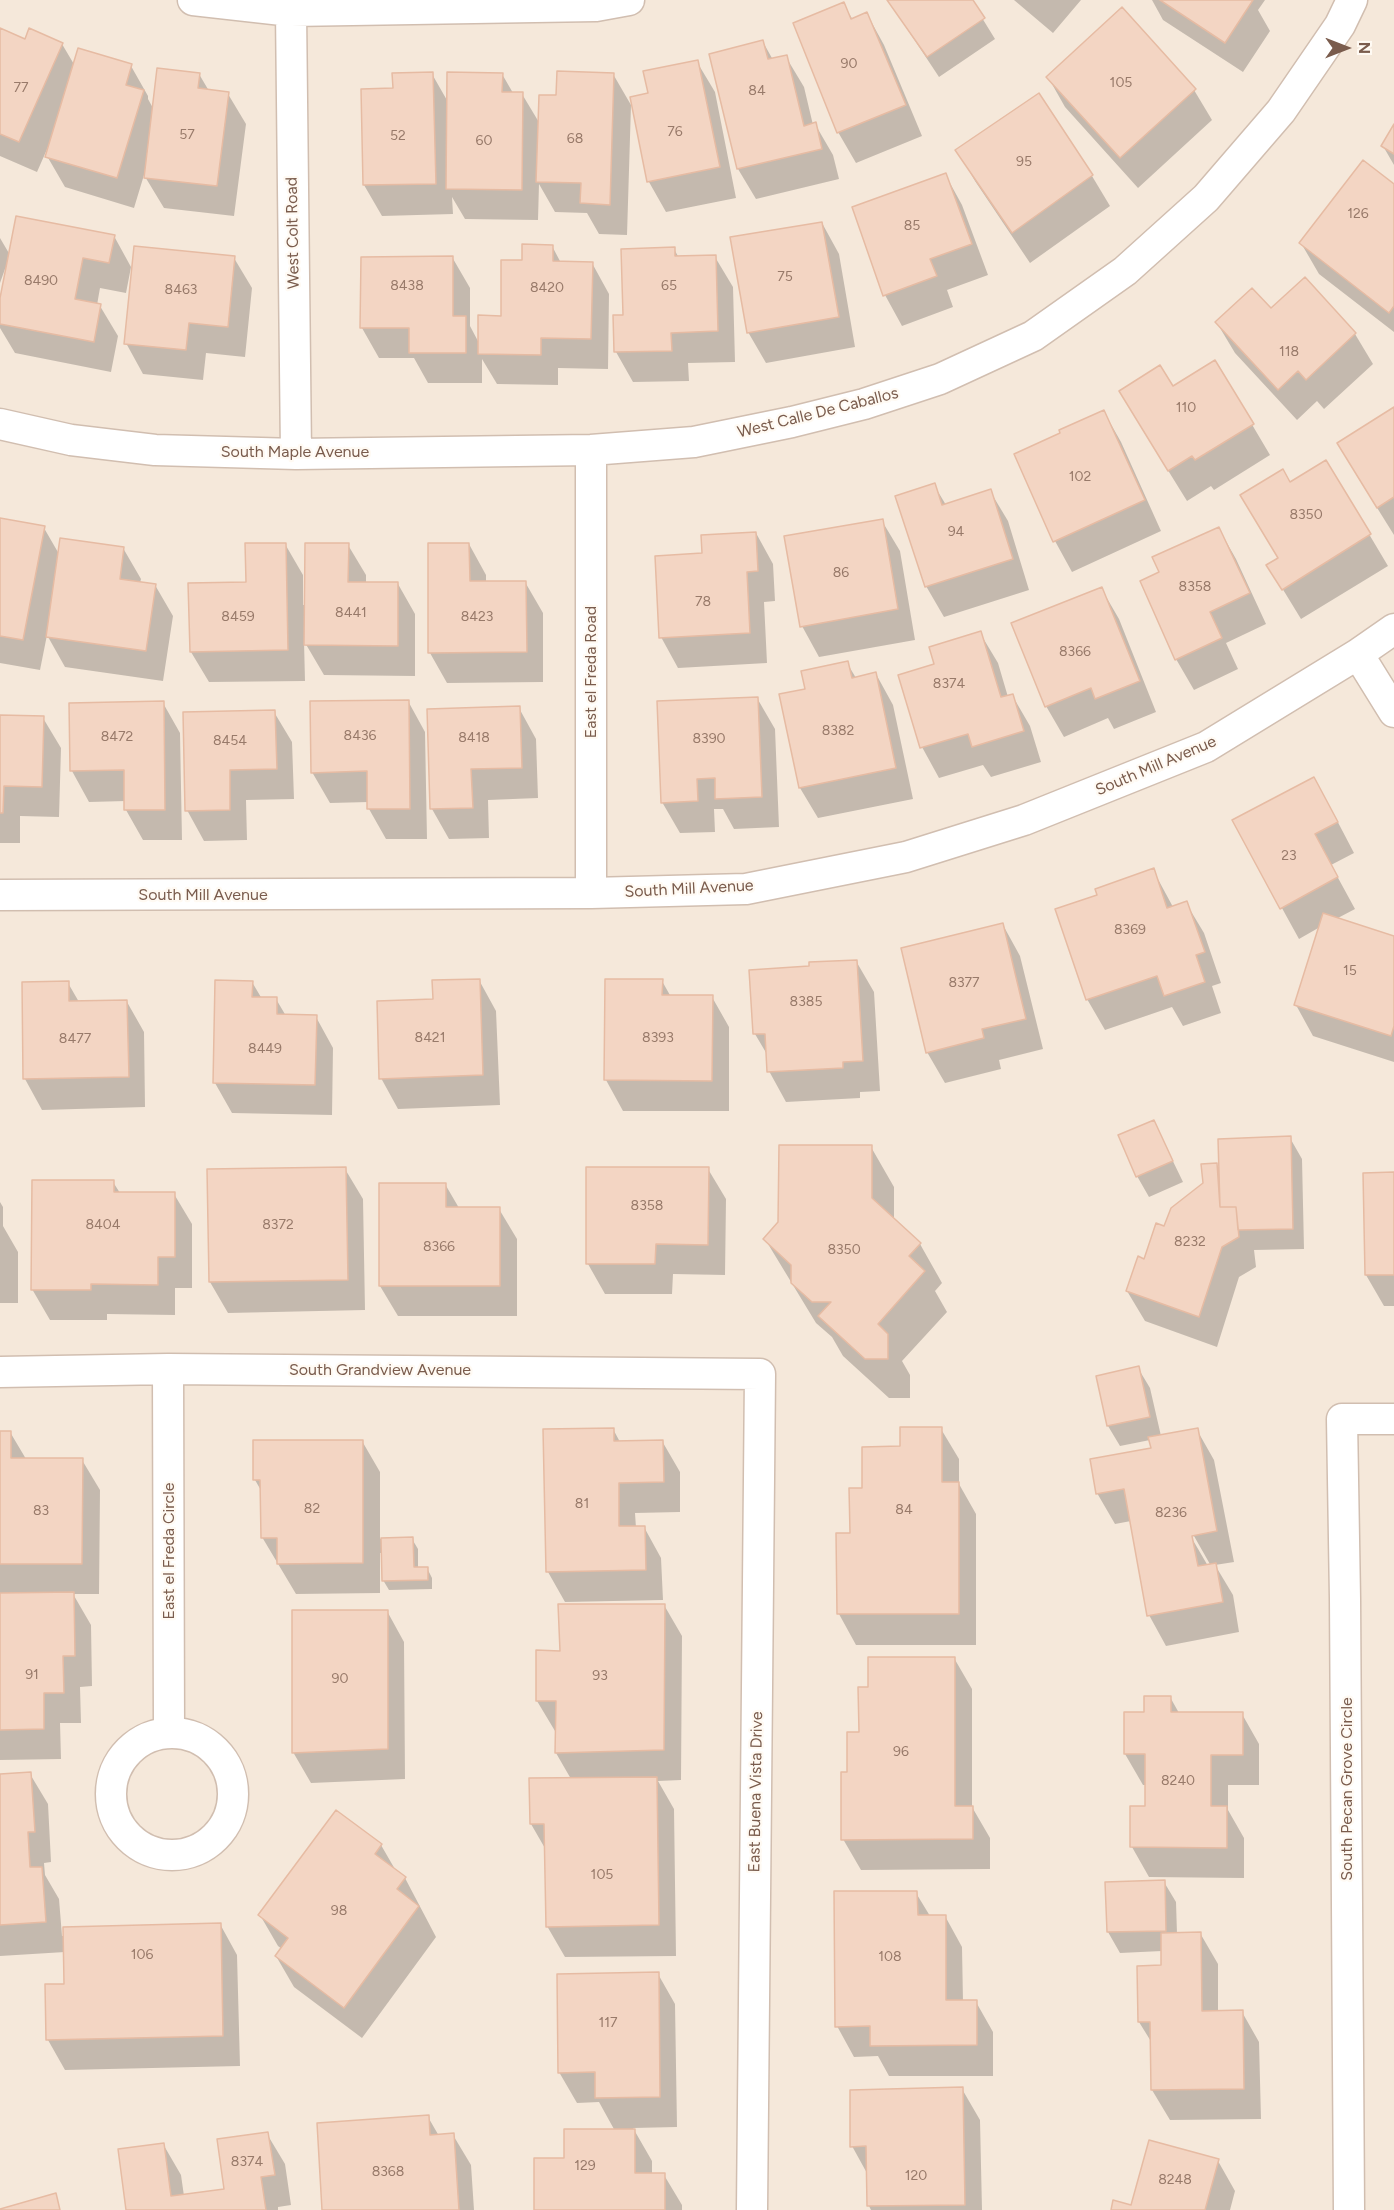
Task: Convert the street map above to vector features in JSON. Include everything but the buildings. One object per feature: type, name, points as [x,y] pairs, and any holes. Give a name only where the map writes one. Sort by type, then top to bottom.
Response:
[{"type":"street","points":[[193,0],[291,11],[596,6],[629,0]]},
{"type":"street","name":"West Calle De Caballos","points":[[591,450],[694,442],[792,422],[864,404],[940,379],[1033,336],[1125,271],[1206,198],[1281,111],[1340,25],[1352,0]]},
{"type":"street","name":"West Colt Road","points":[[291,11],[296,454]]},
{"type":"street","name":"South Maple Avenue","points":[[0,424],[72,440],[155,450],[296,454],[591,450]]},
{"type":"street","name":"East el Freda Road","points":[[591,450],[591,893]]},
{"type":"street","name":"South Mill Avenue","points":[[0,895],[591,893],[746,889],[906,857],[1024,820],[1206,747],[1358,654],[1394,629]]},
{"type":"street","points":[[1358,654],[1394,712]]},
{"type":"street","name":"South Grandview Avenue","points":[[0,1372],[168,1369],[760,1374]]},
{"type":"street","name":"East el Freda Circle","points":[[168,1369],[169,1733]]},
{"type":"street","name":"East Buena Vista Drive","points":[[752,2210],[760,1374]]},
{"type":"street","name":"South Pecan Grove Circle","points":[[1349,2210],[1346,1599],[1342,1419],[1394,1419]]},
{"type":"street","points":[[169,1733],[190,1735],[209,1745],[223,1760],[231,1779],[233,1800],[228,1820],[216,1838],[199,1850],[179,1856],[158,1855],[133,1841],[125,1834],[115,1818],[111,1799],[113,1779],[120,1761],[133,1746],[150,1736],[169,1733]]},
{"type":"shaded area","points":[[0,0],[1394,0],[1394,2210],[0,2210]]}]
